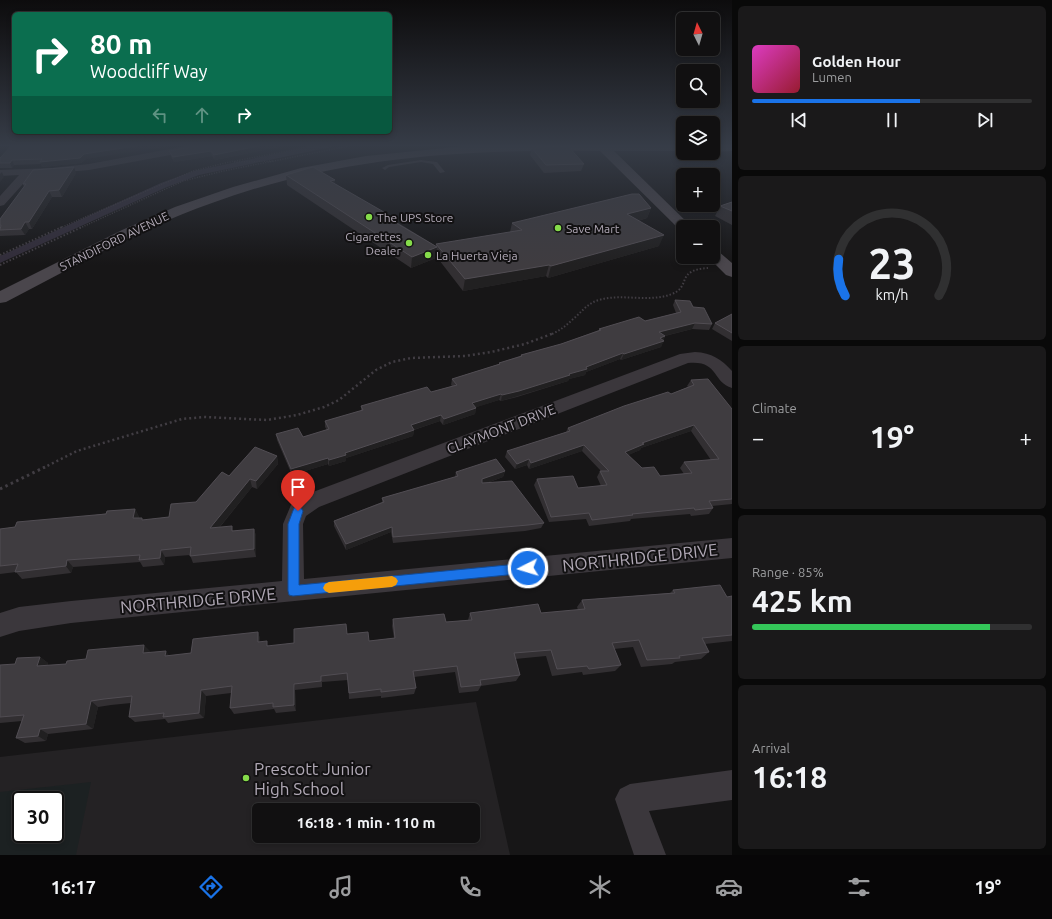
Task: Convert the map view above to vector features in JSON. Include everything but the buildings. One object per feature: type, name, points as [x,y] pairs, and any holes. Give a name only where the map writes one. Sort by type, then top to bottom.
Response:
[{"type":"main road","name":"STANDIFORD AVENUE","points":[[0,283],[167,204],[224,185]]},
{"type":"main road","name":"STANDIFORD AVENUE","points":[[0,298],[132,231],[206,200],[254,185]]},
{"type":"main road","points":[[641,185],[678,220]]},
{"type":"main road","points":[[87,254],[84,252],[88,247],[137,222],[148,213]]},
{"type":"main road","points":[[720,261],[732,272]]},
{"type":"street","points":[[0,203],[16,185]]},
{"type":"street","name":"CLAYMONT DRIVE","points":[[293,591],[293,524],[298,511],[312,501],[686,358],[706,357],[716,362],[732,382]]},
{"type":"street","name":"NORTHRIDGE DRIVE","points":[[0,625],[19,619],[71,612],[732,548]]},
{"type":"street","points":[[650,855],[630,799],[732,785]]},
{"type":"path","points":[[0,255],[158,185]]},
{"type":"path","points":[[0,265],[175,185]]},
{"type":"path","points":[[0,489],[77,451],[182,420],[199,416],[266,420],[293,416],[316,410],[339,400],[378,368],[386,365],[400,360],[421,357],[473,355],[492,352],[542,338],[568,324],[588,304],[616,297],[662,296],[673,294],[682,287],[686,274],[691,270],[704,268]]},
{"type":"shaded area","name":"Prescott Junior High School","points":[[476,702],[510,855],[0,855],[0,757]]},
{"type":"shaded area","points":[[91,782],[76,855],[0,855],[0,792]]},
{"type":"waterway","points":[[0,260],[164,185]]},
{"type":"slow traffic","points":[[329,588],[392,581]]},
{"type":"place","name":"The UPS Store","points":[[369,217]]},
{"type":"place","name":"Save Mart","points":[[558,228]]},
{"type":"place","name":"Cigarettes Dealer","points":[[409,243]]},
{"type":"place","name":"La Huerta Vieja","points":[[428,255]]},
{"type":"place","name":"Prescott Junior High School","points":[[246,778]]},
{"type":"route","points":[[298,511],[293,524],[293,591],[528,568]]}]
